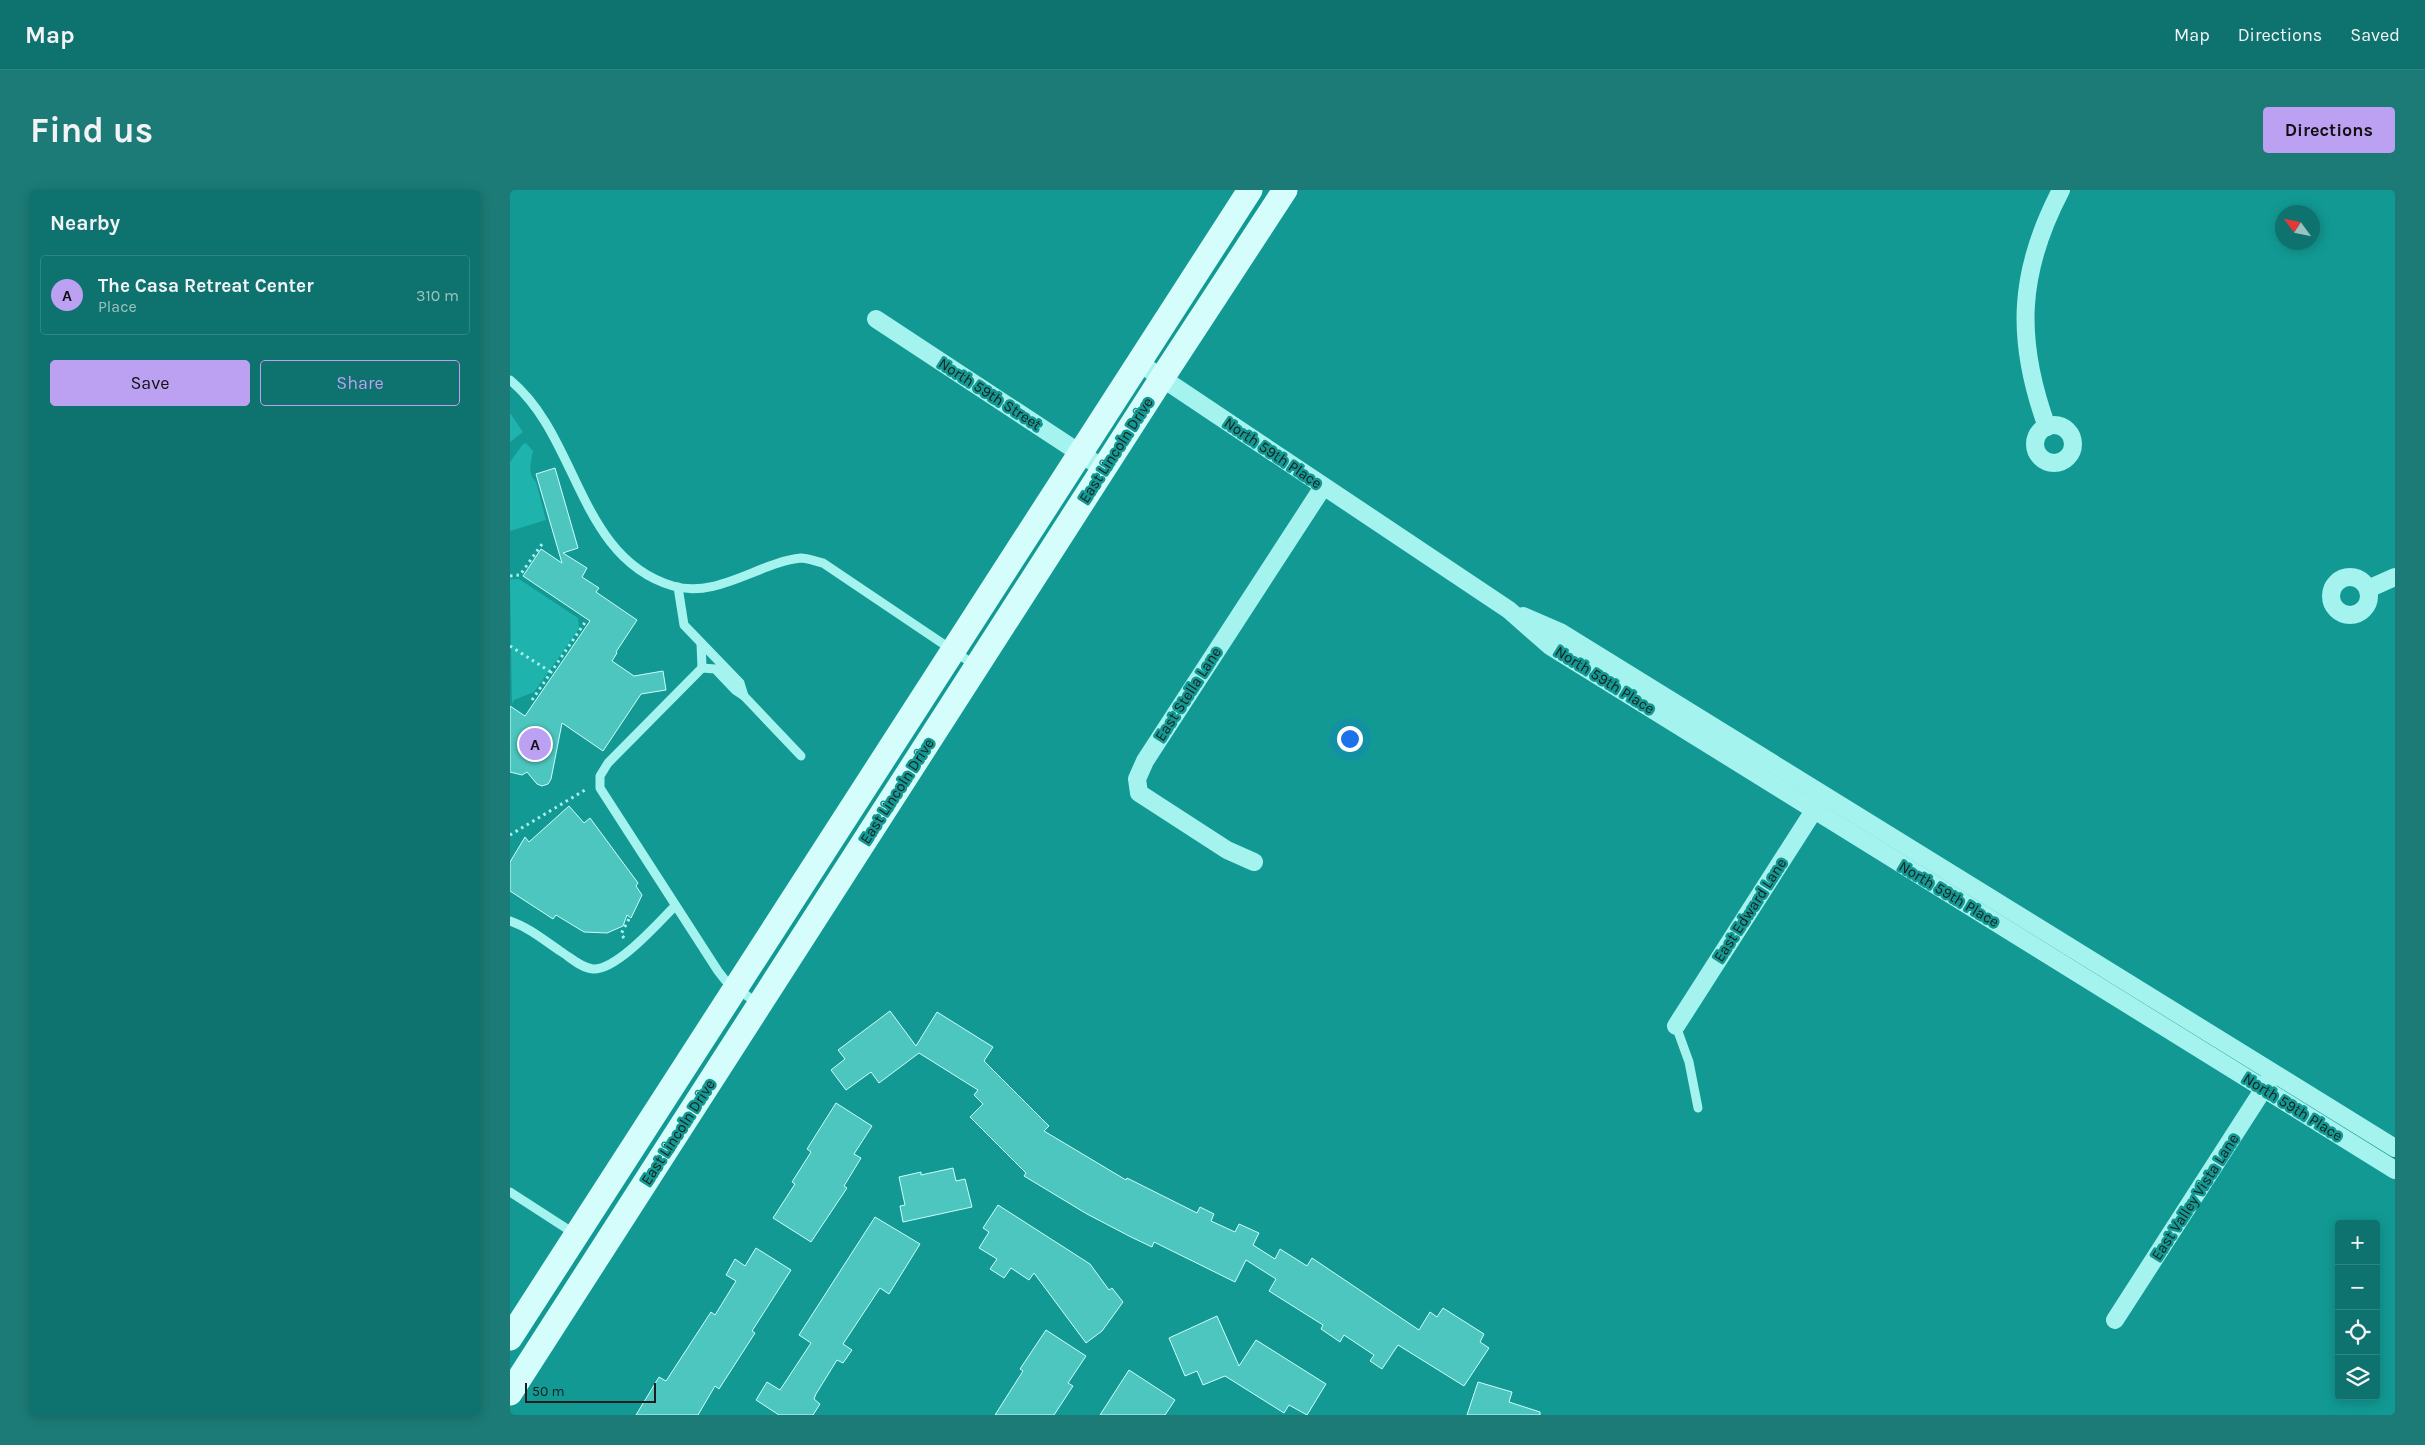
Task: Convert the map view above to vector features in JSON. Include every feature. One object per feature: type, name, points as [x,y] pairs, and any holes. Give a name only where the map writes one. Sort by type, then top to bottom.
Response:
[{"type":"main road","name":"East Lincoln Drive","points":[[510,1338],[1250,190]]},
{"type":"main road","name":"East Lincoln Drive","points":[[510,1393],[976,666],[1285,190]]},
{"type":"street","points":[[2046,427],[2037,401],[2027,357],[2027,290],[2031,261],[2045,221],[2061,190]]},
{"type":"street","name":"North 59th Street","points":[[876,319],[1104,469]]},
{"type":"street","name":"North 59th Place","points":[[1138,362],[1509,610],[1550,646],[2395,1170]]},
{"type":"street","name":"East Stella Lane","points":[[1254,862],[1227,850],[1139,793],[1137,779],[1145,761],[1323,487]]},
{"type":"street","points":[[2368,589],[2395,578]]},
{"type":"street","name":"North 59th Place","points":[[1509,610],[1560,632],[2395,1148]]},
{"type":"street","name":"East Edward Lane","points":[[1676,1026],[1824,795]]},
{"type":"street","name":"East Valley Vista Lane","points":[[2115,1320],[2274,1073]]},
{"type":"lane","points":[[510,380],[522,390],[539,413],[563,455],[600,528],[612,546],[635,567],[652,578],[678,587],[712,587],[803,558],[824,563],[976,666]]},
{"type":"lane","points":[[678,587],[684,625],[740,683],[744,696]]},
{"type":"lane","points":[[701,642],[702,668],[608,763],[599,781],[604,796],[674,907],[718,971],[734,988],[760,1005]]},
{"type":"lane","points":[[702,668],[715,669],[734,690],[744,696],[801,756]]},
{"type":"lane","points":[[510,921],[540,937],[584,967],[594,969],[611,964],[674,907]]},
{"type":"lane","points":[[1676,1026],[1689,1062],[1698,1108]]},
{"type":"lane","points":[[510,1192],[576,1235]]},
{"type":"path","points":[[510,576],[520,575],[542,544]]},
{"type":"path","points":[[532,700],[586,621]]},
{"type":"path","points":[[510,646],[552,673]]},
{"type":"path","points":[[510,835],[586,790]]},
{"type":"path","points":[[624,939],[621,934],[630,917]]},
{"type":"shaded area","points":[[510,413],[523,432],[510,442]]},
{"type":"shaded area","points":[[526,443],[533,451],[531,475],[536,482],[546,520],[510,531],[510,462],[523,444]]},
{"type":"shaded area","points":[[510,579],[519,579],[578,618],[579,629],[534,692],[514,700],[512,704]]},
{"type":"building","points":[[555,468],[578,548],[563,553],[587,568],[582,577],[599,588],[596,592],[637,620],[612,661],[634,676],[663,671],[666,690],[641,694],[603,751],[562,723],[551,779],[548,784],[542,786],[537,784],[527,772],[522,775],[510,772],[510,706],[525,716],[590,621],[523,576],[541,549],[562,563],[536,474]]},
{"type":"building","points":[[569,806],[584,823],[590,818],[638,883],[636,886],[642,895],[631,918],[627,915],[623,926],[607,933],[584,932],[556,915],[553,919],[510,891],[510,862],[525,837],[529,842]]},
{"type":"building","points":[[890,1011],[916,1046],[937,1012],[993,1047],[984,1061],[1049,1126],[1044,1131],[1126,1180],[1127,1178],[1197,1213],[1200,1207],[1214,1214],[1211,1221],[1235,1232],[1239,1224],[1259,1233],[1253,1245],[1275,1259],[1280,1249],[1307,1266],[1312,1258],[1419,1330],[1430,1312],[1437,1317],[1443,1308],[1484,1334],[1480,1342],[1489,1348],[1464,1386],[1398,1345],[1382,1369],[1370,1361],[1374,1355],[1344,1335],[1340,1342],[1321,1329],[1323,1325],[1269,1291],[1276,1279],[1246,1260],[1235,1282],[1154,1242],[1152,1247],[1131,1237],[1087,1214],[1024,1176],[1026,1173],[970,1117],[983,1104],[974,1095],[978,1090],[919,1053],[879,1083],[871,1072],[846,1090],[831,1070],[845,1059],[838,1050]]},
{"type":"building","points":[[836,1103],[872,1126],[854,1154],[861,1158],[844,1186],[847,1188],[811,1242],[773,1218],[795,1184],[792,1182],[811,1152],[807,1149]]},
{"type":"building","points":[[953,1168],[956,1181],[965,1179],[972,1207],[903,1222],[900,1206],[905,1205],[899,1177],[921,1172],[921,1175]]},
{"type":"building","points":[[998,1205],[1090,1264],[1109,1290],[1112,1288],[1123,1302],[1102,1331],[1086,1343],[1034,1273],[1029,1280],[1011,1268],[1004,1278],[990,1269],[997,1259],[979,1248],[989,1232],[983,1228]]},
{"type":"building","points":[[875,1217],[920,1244],[889,1294],[880,1288],[843,1344],[852,1350],[843,1363],[837,1360],[816,1394],[814,1399],[820,1404],[813,1415],[779,1415],[756,1400],[767,1382],[780,1390],[811,1343],[799,1335]]},
{"type":"building","points":[[756,1248],[791,1270],[752,1331],[755,1333],[719,1389],[715,1386],[698,1415],[636,1415],[659,1377],[666,1381],[711,1312],[715,1315],[736,1281],[726,1275],[735,1259],[745,1266]]},
{"type":"building","points":[[1217,1316],[1239,1366],[1256,1340],[1326,1384],[1307,1415],[1289,1405],[1284,1413],[1225,1376],[1203,1385],[1197,1371],[1185,1376],[1169,1338]]},
{"type":"building","points":[[1046,1330],[1086,1356],[1068,1383],[1073,1386],[1054,1415],[995,1415],[1023,1371],[1020,1369]]},
{"type":"building","points":[[1129,1370],[1175,1400],[1165,1415],[1100,1415]]},
{"type":"building","points":[[1478,1382],[1512,1392],[1509,1402],[1540,1412],[1540,1415],[1467,1415]]},
{"type":"place","name":"The Casa Retreat Center","points":[[535,744]]}]
